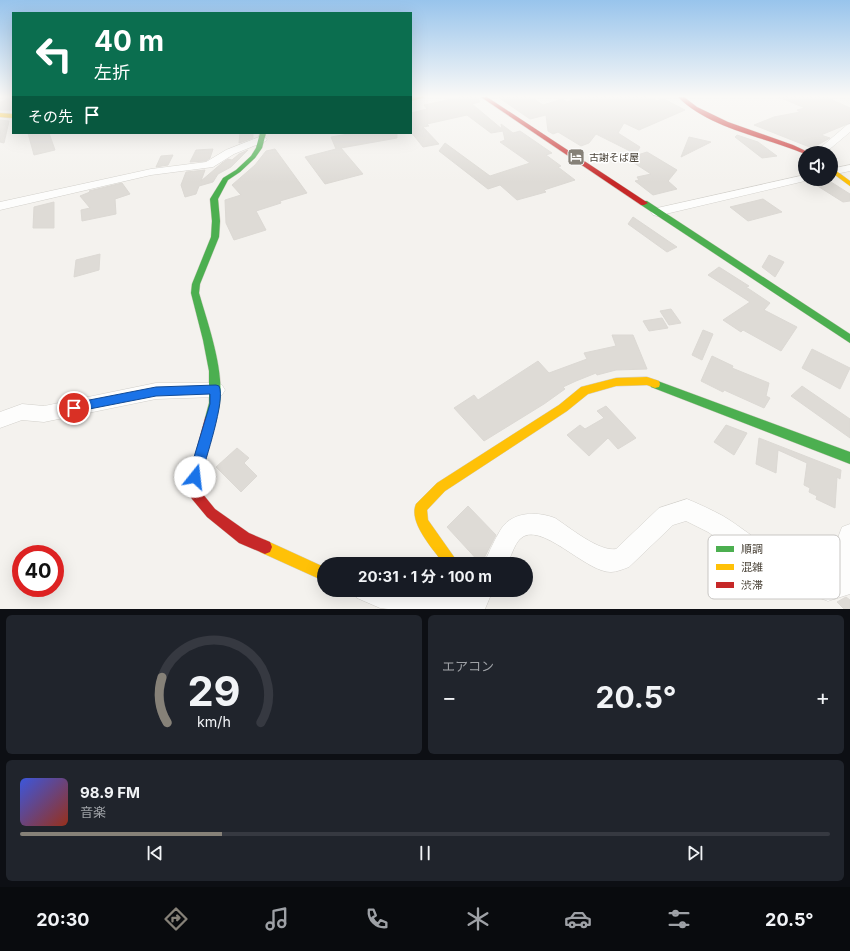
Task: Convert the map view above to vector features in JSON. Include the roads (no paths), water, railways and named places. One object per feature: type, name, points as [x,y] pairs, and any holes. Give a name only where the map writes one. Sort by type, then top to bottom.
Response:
[{"type":"main road","points":[[527,125],[850,340]]},
{"type":"main road","points":[[732,125],[783,142],[798,149]]},
{"type":"main road","points":[[263,136],[253,157],[238,171],[225,179],[216,194],[214,199],[216,221],[214,237],[196,284],[195,293],[215,374],[216,390],[215,404],[195,477],[196,495],[211,513],[244,538],[317,571]]},
{"type":"main road","points":[[838,175],[850,184]]},
{"type":"main road","points":[[447,557],[422,522],[420,508],[441,487],[563,408],[585,390],[616,382],[647,381],[850,458]]},
{"type":"street","points":[[827,146],[850,127]]},
{"type":"street","points":[[0,206],[151,172],[209,165],[230,152],[263,136]]},
{"type":"street","points":[[838,170],[850,168]]},
{"type":"street","points":[[657,212],[798,180]]},
{"type":"street","points":[[0,420],[22,412],[44,414],[156,391],[216,390]]},
{"type":"street","points":[[499,557],[512,532],[525,524],[547,526],[595,556],[610,561],[621,559],[667,516],[688,510],[716,524],[732,535]]},
{"type":"street","points":[[840,586],[846,584],[850,535]]},
{"type":"street","points":[[411,597],[474,599]]},
{"type":"place","name":"古謝そば屋","points":[[576,157]]}]
